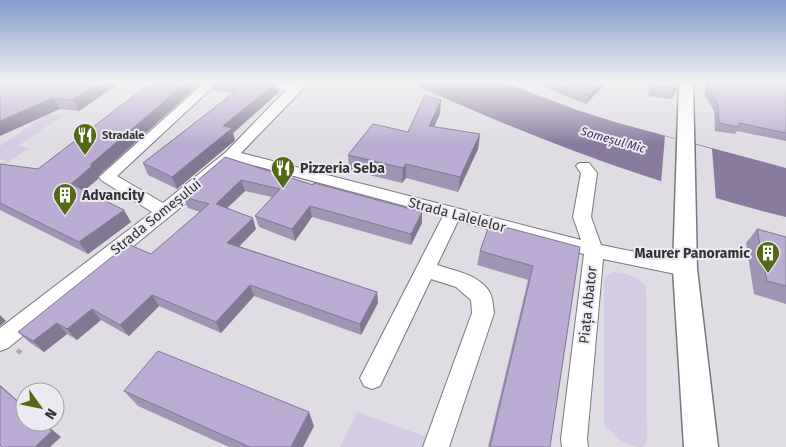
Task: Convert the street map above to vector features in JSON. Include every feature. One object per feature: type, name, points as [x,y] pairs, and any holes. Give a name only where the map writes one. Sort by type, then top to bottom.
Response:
[{"type":"main road","points":[[686,103],[685,269],[701,447]]},
{"type":"street","points":[[164,211],[107,177],[189,103]]},
{"type":"street","name":"Strada Someșului","points":[[0,341],[164,211],[231,155],[282,103]]},
{"type":"street","name":"Strada Lalelelor","points":[[231,155],[594,250],[685,269]]},
{"type":"street","name":"Piața Abator","points":[[575,447],[574,439],[594,250],[582,217],[589,173],[584,166]]},
{"type":"street","points":[[372,378],[453,214]]},
{"type":"street","points":[[425,269],[463,281],[481,296],[483,313],[436,447]]},
{"type":"shaded area","points":[[48,114],[62,116],[18,146],[29,148],[0,168],[0,164],[6,160],[0,159],[0,146]]},
{"type":"shaded area","points":[[614,272],[632,276],[646,286],[647,441],[643,447],[636,447],[626,443],[604,425],[604,277]]},
{"type":"shaded area","points":[[357,412],[432,439],[429,447],[340,447]]},
{"type":"water","name":"Someșul Mic","points":[[455,103],[558,103],[618,123],[786,168],[786,217],[642,175],[548,141]]},
{"type":"pier","points":[[665,136],[712,149],[716,200],[661,183]]},
{"type":"building","points":[[0,103],[42,103],[0,121]]},
{"type":"building","points":[[125,103],[163,103],[91,164],[91,167],[71,184],[124,210],[79,242],[0,203],[0,164],[38,169]]},
{"type":"building","points":[[221,103],[252,103],[223,126],[232,128],[230,130],[172,177],[143,163]]},
{"type":"building","points":[[421,103],[440,103],[429,126],[480,134],[460,177],[406,164],[403,168],[348,155],[373,124],[408,132]]},
{"type":"building","points":[[786,103],[786,133],[739,123],[739,127],[719,123],[718,104]]},
{"type":"building","points":[[225,157],[313,185],[314,183],[422,212],[411,234],[310,206],[292,229],[255,216],[280,189],[241,180],[216,204],[253,218],[227,243],[377,292],[360,324],[250,285],[216,322],[152,295],[120,325],[92,309],[67,329],[57,323],[33,341],[18,332],[128,244],[151,254],[209,204],[183,197],[192,188],[190,187]]},
{"type":"building","points":[[490,223],[580,247],[550,447],[490,447],[533,266],[480,251]]},
{"type":"building","points":[[757,229],[786,237],[786,286],[767,281]]},
{"type":"building","points":[[158,351],[309,412],[291,447],[250,447],[124,391]]},
{"type":"building","points":[[0,386],[15,399],[15,432],[51,432],[35,447],[2,447],[0,445]]},
{"type":"place","name":"Stradale","points":[[85,156]]},
{"type":"place","name":"Pizzeria Seba","points":[[283,189]]},
{"type":"place","name":"Advancity","points":[[65,216]]},
{"type":"place","name":"Maurer Panoramic","points":[[768,274]]}]
